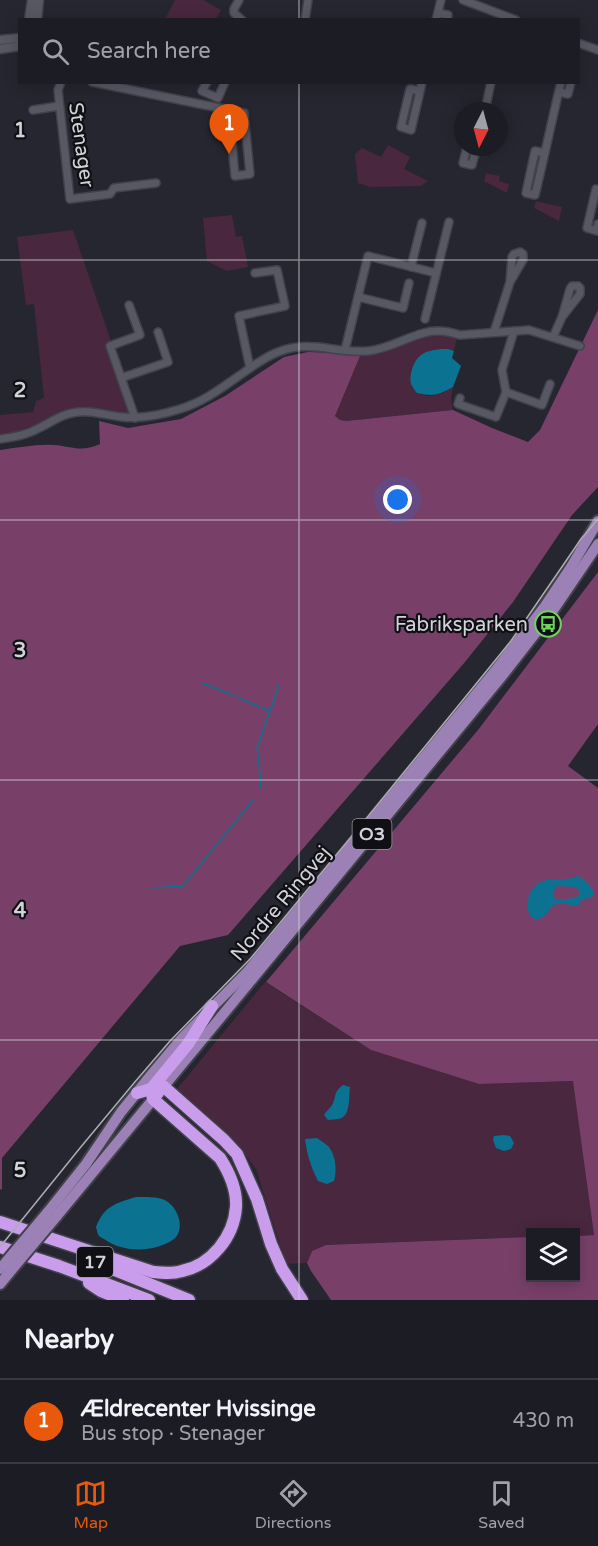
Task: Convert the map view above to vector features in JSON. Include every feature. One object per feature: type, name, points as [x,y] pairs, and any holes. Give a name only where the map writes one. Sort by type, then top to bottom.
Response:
[{"type":"highway","points":[[156,1092],[212,1006]]},
{"type":"highway","points":[[137,1092],[156,1092],[217,1142],[247,1175],[257,1198],[271,1244],[282,1269],[302,1300]]},
{"type":"highway","points":[[0,1222],[153,1272],[184,1271],[201,1264],[215,1254],[229,1232],[236,1206],[235,1193],[226,1167],[213,1150],[156,1092]]},
{"type":"highway","name":"17","points":[[0,1230],[93,1261],[189,1300]]},
{"type":"highway","name":"17","points":[[0,1247],[59,1266],[148,1300]]},
{"type":"highway","points":[[59,1266],[101,1291],[123,1300]]},
{"type":"main road","name":"Nordre Ringvej","points":[[51,1215],[137,1092],[212,1006],[248,971],[501,663],[571,567],[598,521]]},
{"type":"main road","name":"Nordre Ringvej","points":[[0,1284],[4,1271],[502,676],[552,612],[598,543]]},
{"type":"street","points":[[29,18],[32,0]]},
{"type":"street","points":[[37,18],[39,0]]},
{"type":"street","points":[[239,0],[234,13],[240,18]]},
{"type":"street","points":[[305,18],[309,0]]},
{"type":"street","points":[[437,16],[441,0]]},
{"type":"street","points":[[463,0],[506,18]]},
{"type":"street","points":[[490,10],[492,0]]},
{"type":"street","points":[[0,40],[18,38]]},
{"type":"street","points":[[580,43],[598,50]]},
{"type":"street","points":[[0,49],[18,46]]},
{"type":"street","name":"Stenager","points":[[60,84],[58,90],[59,106],[70,199],[110,194],[114,188],[156,183]]},
{"type":"street","name":"Stenager","points":[[109,84],[229,110]]},
{"type":"street","points":[[206,84],[202,91],[218,98],[224,84]]},
{"type":"street","points":[[420,92],[410,89],[401,128],[411,130],[420,92],[422,84]]},
{"type":"street","points":[[487,102],[491,84]]},
{"type":"street","points":[[545,153],[535,151],[525,193],[535,195],[545,153],[561,84]]},
{"type":"street","points":[[559,92],[568,94],[570,84]]},
{"type":"street","points":[[205,105],[210,94]]},
{"type":"street","points":[[33,110],[59,106]]},
{"type":"street","points":[[229,110],[244,113],[250,174],[235,176],[229,110]]},
{"type":"street","points":[[465,156],[463,163],[472,165],[474,156]]},
{"type":"street","points":[[598,190],[596,189],[587,228],[597,231],[598,224]]},
{"type":"street","points":[[425,319],[449,222]]},
{"type":"street","points":[[411,267],[422,223]]},
{"type":"street","points":[[345,350],[368,256],[436,273]]},
{"type":"street","points":[[250,368],[239,316],[285,306],[277,270],[255,273]]},
{"type":"street","points":[[494,332],[510,282]]},
{"type":"street","points":[[358,297],[403,308],[409,283]]},
{"type":"street","points":[[129,305],[140,335],[110,346],[135,418]]},
{"type":"street","points":[[553,337],[562,317]]},
{"type":"street","points":[[0,439],[27,434],[72,413],[90,412],[135,418],[161,414],[192,405],[215,393],[265,358],[287,349],[316,346],[358,351],[391,347],[424,333],[441,331],[460,334],[529,330],[580,346]]},
{"type":"street","points":[[460,398],[458,404],[496,417],[506,392],[502,370],[514,331]]},
{"type":"street","points":[[121,378],[168,362],[158,332]]},
{"type":"street","points":[[506,392],[543,405],[550,384]]},
{"type":"shaded area","points":[[175,0],[203,0],[221,10],[217,18],[166,18]]},
{"type":"shaded area","points":[[388,145],[410,157],[404,169],[428,181],[421,186],[370,187],[358,183],[355,154],[362,148],[381,157]]},
{"type":"shaded area","points":[[486,173],[500,176],[499,181],[509,184],[507,193],[484,181]]},
{"type":"shaded area","points":[[536,201],[562,207],[559,221],[534,208]]},
{"type":"shaded area","points":[[232,215],[236,237],[242,236],[248,267],[227,271],[207,261],[203,218]]},
{"type":"shaded area","points":[[73,230],[111,341],[107,344],[130,413],[112,413],[84,408],[63,411],[20,433],[0,435],[0,415],[33,412],[36,401],[44,398],[34,304],[26,305],[17,237]]},
{"type":"shaded area","points":[[598,310],[598,487],[572,515],[513,602],[465,662],[228,935],[180,946],[2,1158],[2,1190],[0,1189],[0,450],[47,445],[86,448],[100,444],[99,421],[128,428],[181,419],[225,396],[284,357],[308,352],[360,356],[335,416],[340,420],[453,410],[528,442],[540,430]]},
{"type":"shaded area","points":[[444,335],[457,338],[454,351],[448,349],[431,351],[411,385],[421,394],[431,396],[453,387],[451,398],[453,410],[345,421],[335,416],[360,356],[383,353],[421,337]]},
{"type":"shaded area","points":[[598,572],[598,724],[568,766],[598,788],[598,1300],[331,1300],[307,1263],[312,1251],[326,1245],[526,1237],[526,1282],[580,1282],[580,1236],[594,1235],[573,1081],[479,1084],[371,1050],[266,982],[478,730]]},
{"type":"shaded area","points":[[265,982],[371,1050],[479,1084],[574,1081],[594,1235],[580,1236],[580,1228],[526,1228],[526,1237],[326,1245],[312,1251],[307,1263],[286,1264],[256,1169],[239,1146],[177,1089]]},
{"type":"water","points":[[441,349],[454,351],[452,358],[461,366],[453,387],[436,394],[417,393],[411,384],[414,364],[423,354]]},
{"type":"water","points":[[578,876],[587,883],[594,892],[592,897],[582,900],[578,906],[565,903],[553,905],[545,915],[537,919],[532,918],[527,905],[533,888],[550,879]],"holes":[[[557,886],[577,887],[579,896],[556,899],[553,895]]]},
{"type":"water","points":[[343,1085],[350,1087],[347,1112],[342,1118],[328,1120],[324,1115],[332,1105],[337,1091]]},
{"type":"water","points":[[494,1136],[510,1136],[514,1143],[511,1149],[504,1151],[496,1148],[493,1140]]},
{"type":"water","points":[[317,1138],[329,1147],[336,1168],[334,1181],[327,1184],[318,1181],[307,1150],[305,1139]]},
{"type":"water","points":[[136,1197],[161,1199],[172,1206],[178,1215],[180,1225],[174,1239],[150,1249],[132,1249],[115,1245],[99,1236],[96,1227],[103,1214],[117,1204]]},
{"type":"waterway","points":[[202,683],[233,695]]},
{"type":"waterway","points":[[260,788],[257,748],[279,685]]},
{"type":"waterway","points":[[237,697],[269,711]]},
{"type":"waterway","points":[[152,888],[183,886],[253,800]]},
{"type":"tram line","points":[[0,1247],[134,1083],[170,1041],[251,958],[361,825],[511,641],[581,539],[598,519]]},
{"type":"place","name":"Ældrecenter Hvissinge","points":[[229,154]]},
{"type":"place","name":"Fabriksparken","points":[[548,624]]}]
